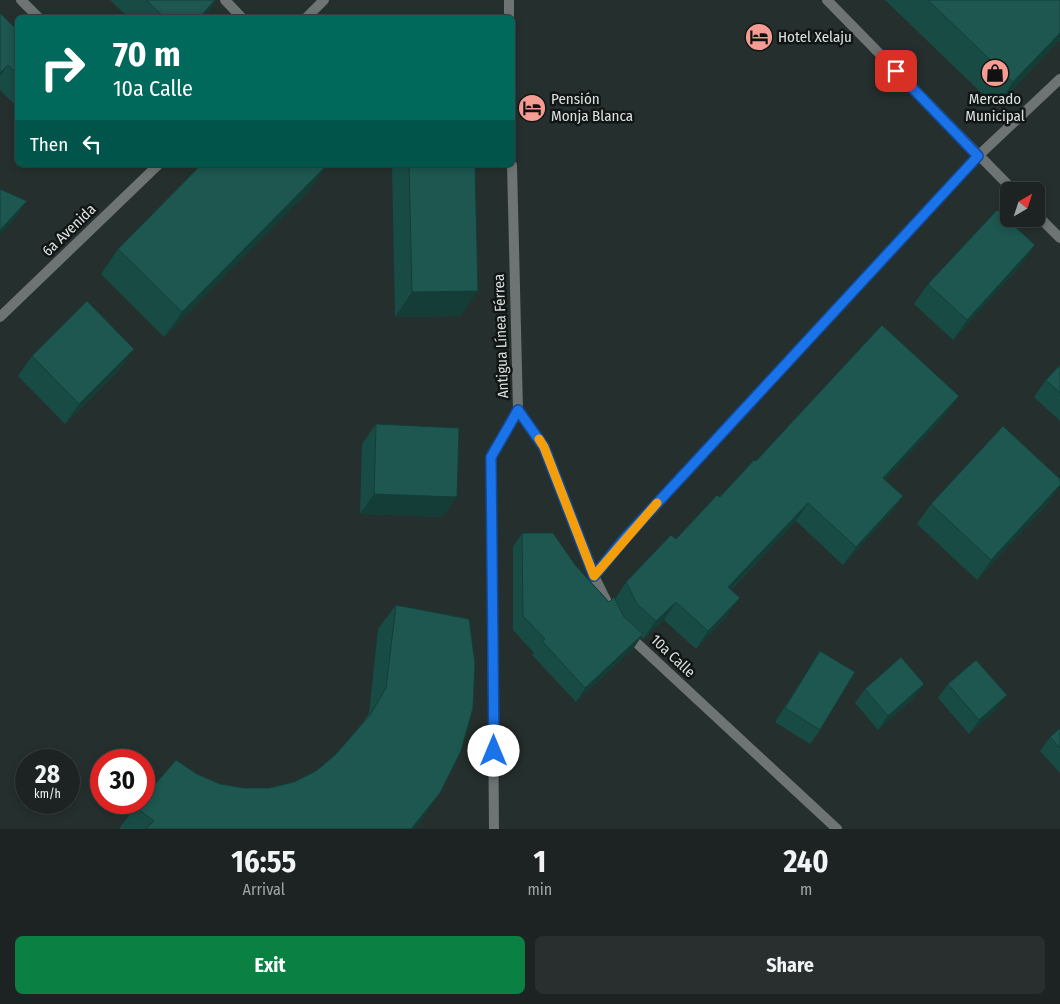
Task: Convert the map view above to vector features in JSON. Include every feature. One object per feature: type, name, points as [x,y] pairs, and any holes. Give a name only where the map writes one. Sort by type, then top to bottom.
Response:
[{"type":"street","points":[[21,0],[36,15]]},
{"type":"street","points":[[226,0],[239,15]]},
{"type":"street","points":[[309,15],[324,0]]},
{"type":"street","points":[[508,0],[509,15]]},
{"type":"street","points":[[827,0],[1005,182]]},
{"type":"street","points":[[594,576],[638,523],[978,156],[1060,79]]},
{"type":"street","name":"6a Avenida","points":[[0,317],[156,167]]},
{"type":"street","name":"Antigua Línea Férrea","points":[[494,829],[491,457],[518,410],[512,167]]},
{"type":"street","points":[[1045,223],[1060,238]]},
{"type":"street","name":"10a Calle","points":[[518,410],[544,447],[594,576],[617,622],[837,829]]},
{"type":"building","points":[[146,0],[215,0],[202,15],[162,15]]},
{"type":"building","points":[[928,0],[1060,0],[1060,33],[1013,82]]},
{"type":"building","points":[[0,13],[15,28],[15,72],[8,65],[0,73]]},
{"type":"building","points":[[199,167],[325,167],[182,312],[118,249]]},
{"type":"building","points":[[409,167],[475,167],[478,291],[412,292]]},
{"type":"building","points":[[0,189],[27,201],[0,230]]},
{"type":"building","points":[[997,210],[1000,213],[1000,228],[1017,228],[1035,245],[967,320],[928,284]]},
{"type":"building","points":[[87,301],[134,349],[79,404],[32,356]]},
{"type":"building","points":[[882,325],[959,396],[883,478],[903,496],[856,547],[808,503],[728,587],[740,598],[708,631],[676,602],[656,621],[637,604],[626,582],[671,535],[676,539],[717,495],[720,497],[754,460],[756,461]]},
{"type":"building","points":[[1060,365],[1060,393],[1046,380]]},
{"type":"building","points":[[376,424],[459,428],[457,497],[374,494]]},
{"type":"building","points":[[1003,426],[1060,479],[1060,485],[991,560],[931,504]]},
{"type":"building","points":[[522,533],[553,533],[576,566],[609,602],[614,597],[624,617],[643,634],[585,688],[542,641],[545,639],[523,616]]},
{"type":"building","points":[[396,605],[469,619],[475,663],[473,708],[461,751],[440,793],[411,829],[145,829],[154,821],[144,814],[155,814],[155,784],[176,760],[197,774],[220,784],[244,788],[269,788],[294,782],[316,771],[335,755],[370,715],[386,688]]},
{"type":"building","points":[[820,651],[855,672],[820,730],[785,708]]},
{"type":"building","points":[[901,657],[924,684],[888,716],[865,689]]},
{"type":"building","points":[[976,660],[1007,695],[979,720],[948,684]]},
{"type":"building","points":[[1060,728],[1060,748],[1050,737]]},
{"type":"slow traffic","points":[[539,439],[544,447],[594,576],[657,503]]},
{"type":"place","name":"Hotel Xelaju","points":[[759,37]]},
{"type":"place","name":"Mercado Municipal","points":[[995,73]]},
{"type":"place","name":"Pensión Monja Blanca","points":[[532,108]]},
{"type":"route","points":[[494,751],[491,457],[518,410],[544,447],[594,576],[625,538],[978,156],[896,71]]}]
